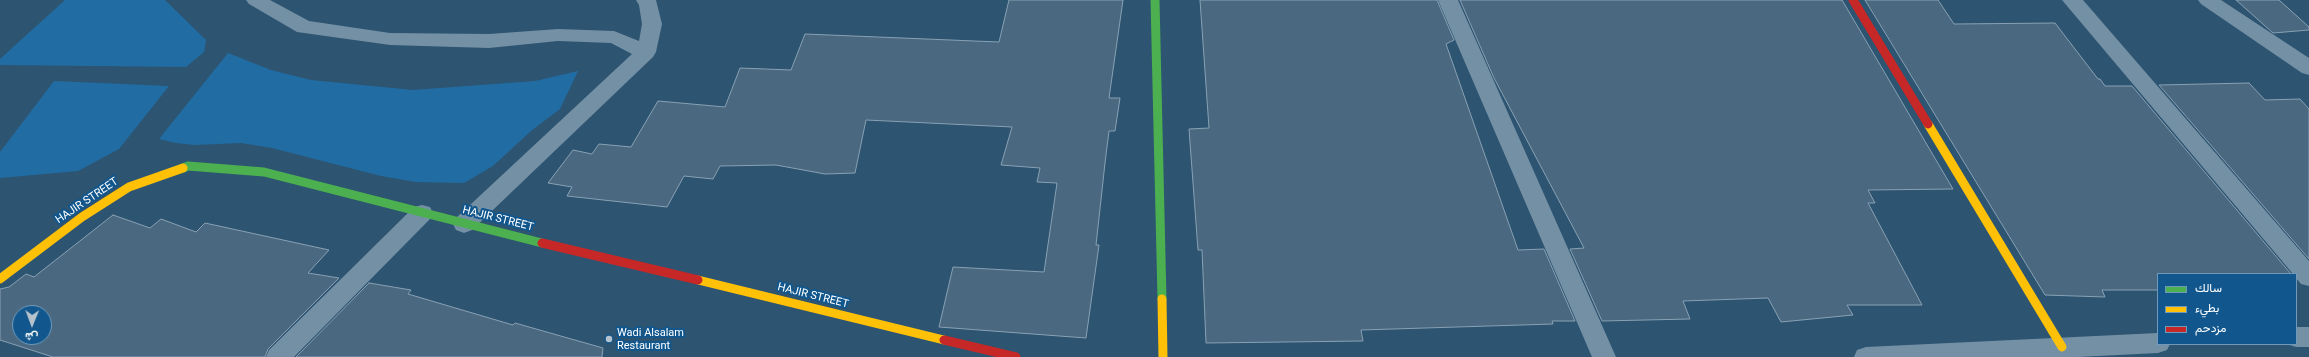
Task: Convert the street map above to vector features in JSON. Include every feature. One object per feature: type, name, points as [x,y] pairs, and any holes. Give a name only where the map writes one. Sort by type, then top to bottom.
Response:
[{"type":"street","points":[[256,0],[304,27],[390,39],[489,41],[558,35],[614,37],[646,52]]},
{"type":"street","points":[[464,224],[646,52],[652,24],[649,4],[646,0]]},
{"type":"street","points":[[1154,0],[1163,357]]},
{"type":"street","points":[[1448,0],[1604,357]]},
{"type":"street","points":[[1853,0],[2062,347]]},
{"type":"street","points":[[2072,0],[2309,277]]},
{"type":"street","points":[[2208,0],[2309,68]]},
{"type":"street","name":"HAJIR STREET","points":[[0,279],[82,217],[129,187],[188,166],[264,172],[464,224],[1016,357]]},
{"type":"street","points":[[278,357],[422,213]]},
{"type":"street","points":[[2297,337],[2309,337]]},
{"type":"street","points":[[1866,357],[2157,343]]},
{"type":"shaded area","points":[[65,0],[165,0],[206,40],[204,52],[186,67],[0,65],[0,59]]},
{"type":"shaded area","points":[[228,53],[271,70],[311,80],[413,90],[535,81],[578,71],[560,109],[531,131],[493,166],[464,183],[416,182],[381,176],[272,148],[241,143],[194,145],[159,139]]},
{"type":"shaded area","points":[[54,81],[169,86],[119,149],[78,171],[0,178],[0,152]]},
{"type":"building","points":[[1009,0],[1123,0],[1109,98],[1120,98],[1115,131],[1109,131],[1096,245],[1099,245],[1086,338],[939,327],[953,267],[1044,272],[1057,183],[1037,182],[1040,168],[1001,165],[1012,127],[866,120],[855,173],[825,174],[776,165],[720,166],[713,179],[684,176],[667,207],[567,196],[572,187],[548,183],[573,150],[592,154],[599,144],[631,147],[658,101],[725,107],[740,68],[791,70],[805,34],[999,42]]},
{"type":"building","points":[[1200,0],[1437,0],[1454,40],[1446,44],[1518,250],[1544,249],[1575,321],[1552,321],[1553,324],[1361,330],[1363,341],[1206,343],[1202,250],[1198,250],[1189,129],[1209,128]]},
{"type":"building","points":[[1460,0],[1842,0],[1953,189],[1868,190],[1875,203],[1868,203],[1922,305],[1847,305],[1853,315],[1781,322],[1768,298],[1683,301],[1690,319],[1602,321],[1570,249],[1584,248],[1494,78]]},
{"type":"building","points":[[1865,0],[1938,0],[1954,24],[2055,23],[2105,86],[2132,86],[2290,273],[2157,273],[2157,290],[2102,290],[2105,297],[2045,295]]},
{"type":"building","points":[[2236,0],[2279,0],[2309,27],[2309,30],[2273,33]]},
{"type":"building","points":[[2249,83],[2265,100],[2300,99],[2309,109],[2309,259],[2159,85]]},
{"type":"building","points":[[113,215],[150,228],[161,219],[196,232],[205,223],[329,250],[308,273],[339,278],[268,349],[265,357],[53,357],[16,345],[52,345],[52,305],[12,305],[12,344],[0,340],[0,289],[9,287],[26,274],[34,277]]},
{"type":"building","points":[[369,283],[411,290],[408,294],[513,325],[515,323],[603,348],[602,357],[296,357]]},
{"type":"traffic: fast","points":[[1155,0],[1162,299]]},
{"type":"traffic: fast","points":[[183,168],[188,166],[264,172],[542,243]]},
{"type":"traffic: slow","points":[[1928,124],[2062,347]]},
{"type":"traffic: slow","points":[[0,279],[82,217],[129,187],[183,168]]},
{"type":"traffic: slow","points":[[698,280],[944,340]]},
{"type":"traffic: slow","points":[[1162,299],[1163,357]]},
{"type":"traffic: jam","points":[[1853,0],[1928,124]]},
{"type":"traffic: jam","points":[[542,243],[698,280]]},
{"type":"traffic: jam","points":[[944,340],[1016,357]]},
{"type":"place","name":"Wadi Alsalam Restaurant","points":[[609,339]]}]
